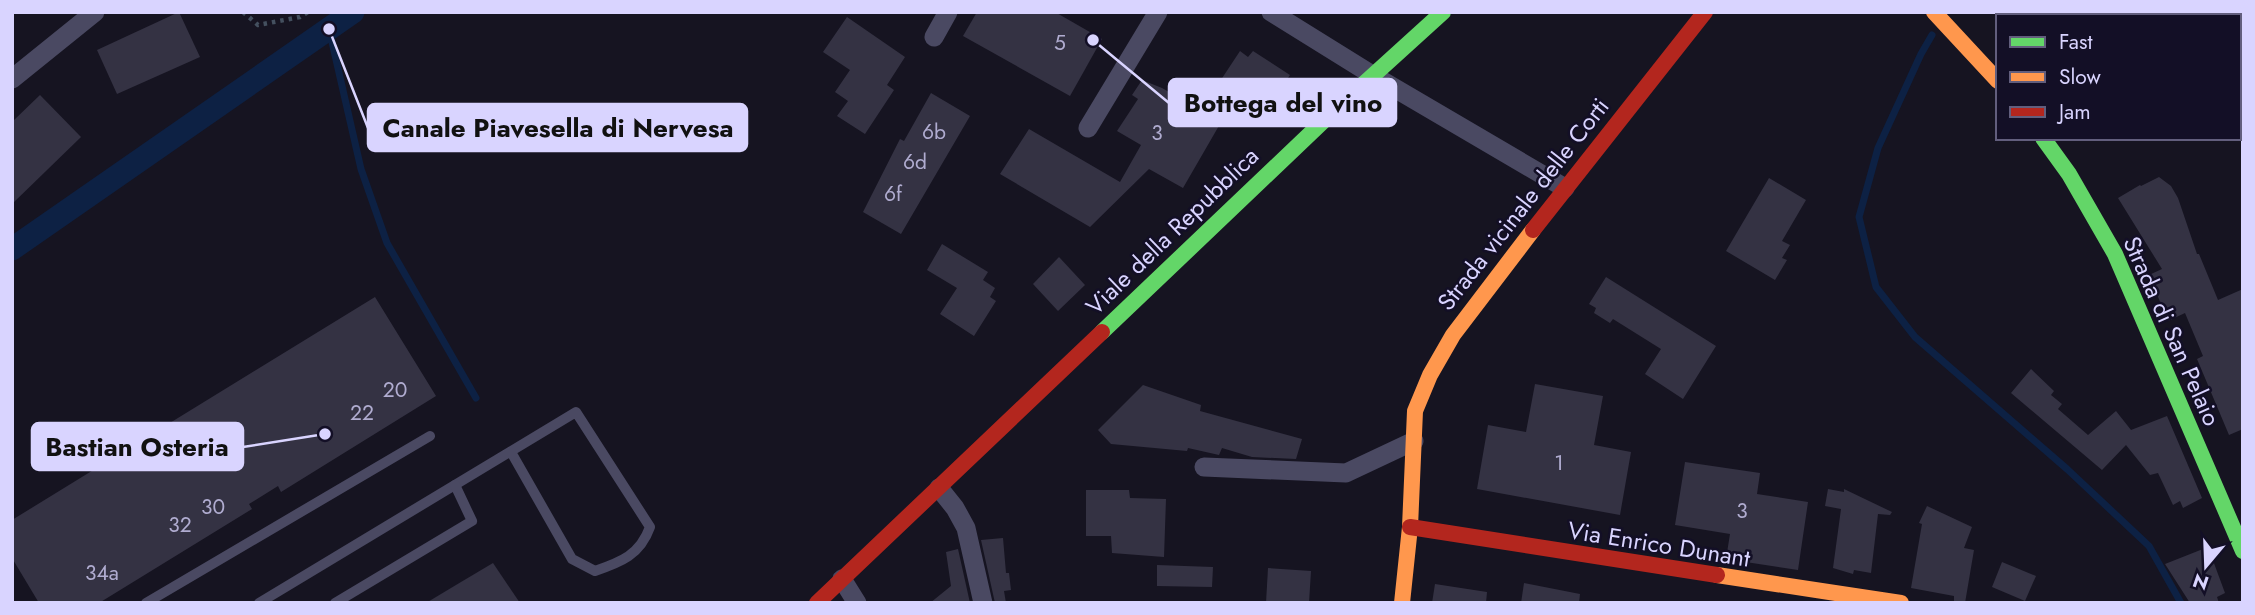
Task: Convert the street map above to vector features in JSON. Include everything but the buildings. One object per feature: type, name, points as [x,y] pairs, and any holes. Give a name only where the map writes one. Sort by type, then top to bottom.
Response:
[{"type":"main road","name":"Viale della Repubblica","points":[[817,603],[1326,118],[1443,12]]},
{"type":"main road","name":"Strada vicinale delle Corti","points":[[1402,603],[1410,527],[1415,411],[1430,375],[1453,335],[1565,188],[1705,12]]},
{"type":"main road","points":[[1934,12],[1996,79]]},
{"type":"main road","name":"Strada di San Pelaio","points":[[2044,140],[2069,174],[2115,254],[2239,529],[2243,551]]},
{"type":"main road","name":"Via Enrico Dunant","points":[[1410,527],[1770,594],[1901,603]]},
{"type":"street","points":[[12,79],[95,12]]},
{"type":"street","points":[[933,37],[948,12]]},
{"type":"street","points":[[1088,128],[1158,12]]},
{"type":"street","points":[[1271,12],[1565,188]]},
{"type":"street","points":[[1204,467],[1346,473],[1414,442]]},
{"type":"street","points":[[939,488],[955,508],[965,528],[983,603]]},
{"type":"street","points":[[842,579],[857,603]]},
{"type":"lane","points":[[259,603],[576,412],[650,527],[645,542],[622,562],[595,571],[572,559],[511,452]]},
{"type":"lane","points":[[146,603],[430,436]]},
{"type":"lane","points":[[335,603],[472,521],[455,485]]},
{"type":"path","points":[[243,12],[258,25],[300,18],[308,12]]},
{"type":"waterway","points":[[12,249],[353,12]]},
{"type":"waterway","points":[[329,29],[361,169],[387,243],[476,398]]},
{"type":"waterway","points":[[1932,35],[1878,148],[1859,217],[1876,287],[1915,337],[2067,469],[2149,546],[2181,603]]},
{"type":"traffic: fast","points":[[1102,332],[1335,110],[1443,12]]},
{"type":"traffic: fast","points":[[2044,140],[2069,174],[2115,254],[2243,551]]},
{"type":"traffic: slow","points":[[1934,12],[1996,79]]},
{"type":"traffic: slow","points":[[1402,603],[1410,527],[1415,411],[1430,375],[1453,335],[1533,230]]},
{"type":"traffic: slow","points":[[1717,575],[1901,603]]},
{"type":"traffic: jam","points":[[1533,230],[1705,12]]},
{"type":"traffic: jam","points":[[817,603],[1102,332]]},
{"type":"traffic: jam","points":[[1410,527],[1717,575]]},
{"type":"place","name":"Canale Piavesella di Nervesa","points":[[329,29]]},
{"type":"place","name":"Bottega del vino","points":[[1093,40]]},
{"type":"place","name":"Bastian Osteria","points":[[325,434]]}]
